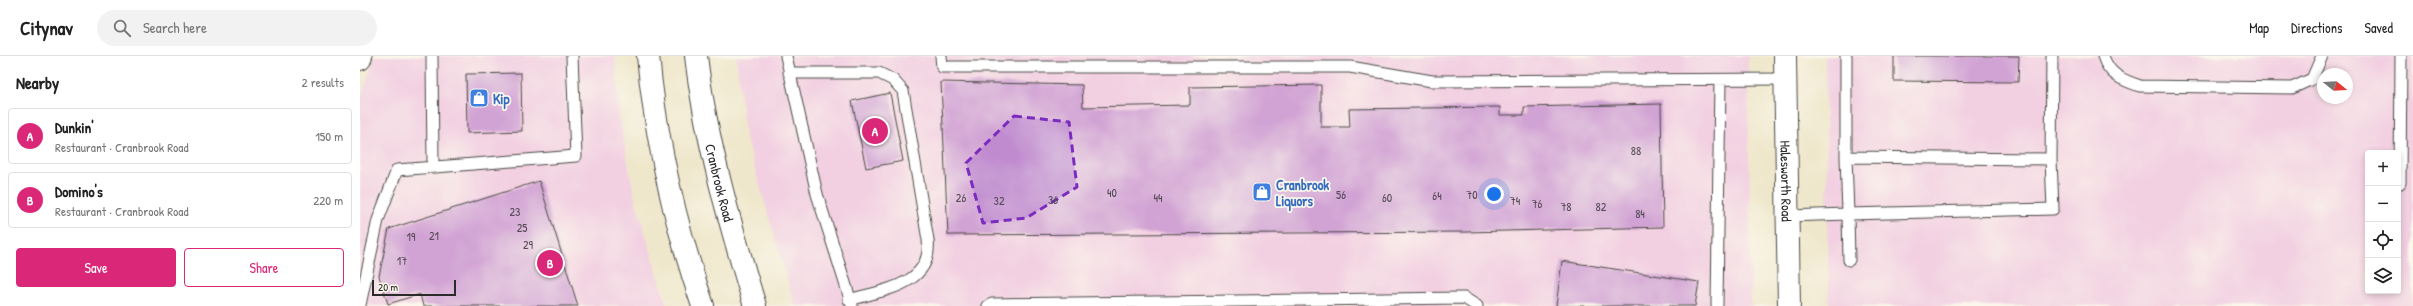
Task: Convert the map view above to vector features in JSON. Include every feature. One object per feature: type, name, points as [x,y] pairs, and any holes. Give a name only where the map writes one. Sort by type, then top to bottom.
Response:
[{"type":"street","points":[[648,56],[662,159],[671,202],[703,306]]},
{"type":"street","name":"Cranbrook Road","points":[[696,56],[707,125],[722,193],[755,306]]},
{"type":"street","name":"Halesworth Road","points":[[1785,56],[1789,306]]},
{"type":"lane","points":[[432,56],[433,167]]},
{"type":"lane","points":[[360,305],[378,220],[397,170],[576,156],[572,56]]},
{"type":"lane","points":[[786,56],[789,73],[817,194],[851,303],[908,282],[920,272],[928,255],[928,240],[903,90],[893,80],[879,72],[789,73]]},
{"type":"lane","points":[[942,56],[942,67],[1350,67],[1432,81],[1785,79]]},
{"type":"lane","points":[[1846,56],[1846,158],[1849,260]]},
{"type":"lane","points":[[1787,216],[2053,209],[2051,159],[2052,56]]},
{"type":"lane","points":[[2103,56],[2106,66],[2119,80],[2140,86],[2269,88],[2292,88],[2312,79],[2322,56]]},
{"type":"lane","points":[[2400,150],[2401,56]]},
{"type":"lane","points":[[1717,306],[1720,80]]},
{"type":"lane","points":[[1846,158],[2051,159]]},
{"type":"lane","points":[[991,305],[1464,298],[1477,306]]},
{"type":"highlighted area","points":[[1014,116],[1069,122],[1077,187],[1026,218],[983,223],[966,163]]},
{"type":"shaded area","points":[[374,56],[615,56],[619,116],[634,195],[667,306],[360,306],[360,104]]},
{"type":"shaded area","points":[[736,56],[1748,56],[1751,306],[795,306],[745,135]]},
{"type":"shaded area","points":[[1825,56],[2413,56],[2413,306],[1829,306]]},
{"type":"building","points":[[1894,56],[2019,56],[2018,82],[1894,81]]},
{"type":"building","points":[[521,73],[522,131],[467,133],[466,74]]},
{"type":"building","points":[[941,82],[1082,85],[1083,107],[1190,105],[1190,87],[1321,85],[1321,127],[1350,127],[1349,109],[1500,107],[1500,115],[1524,115],[1524,107],[1661,104],[1663,227],[1467,232],[948,235]]},
{"type":"building","points":[[890,93],[903,161],[866,168],[852,101]]},
{"type":"building","points":[[539,181],[578,306],[423,306],[420,294],[388,304],[379,276],[389,229]]},
{"type":"building","points":[[1562,261],[1699,282],[1695,306],[1556,306]]},
{"type":"place","name":"Kip","points":[[479,98]]},
{"type":"place","name":"Dunkin'","points":[[875,131]]},
{"type":"place","name":"Cranbrook Liquors","points":[[1262,192]]},
{"type":"place","name":"Domino's","points":[[550,263]]}]
